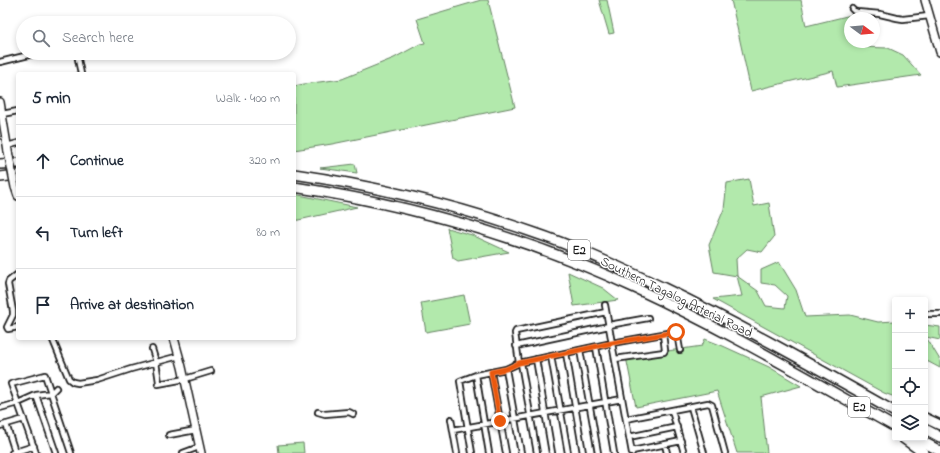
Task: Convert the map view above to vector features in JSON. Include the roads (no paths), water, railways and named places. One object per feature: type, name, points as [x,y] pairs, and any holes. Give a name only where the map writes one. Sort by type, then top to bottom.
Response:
[{"type":"highway","points":[[0,164],[16,163]]},
{"type":"highway","name":"Southern Tagalog Arterial Road","points":[[296,174],[395,192],[467,211],[532,232],[587,253],[702,306],[760,336],[892,410]]},
{"type":"highway","points":[[0,177],[16,176]]},
{"type":"highway","name":"Southern Tagalog Arterial Road","points":[[296,187],[390,204],[463,224],[529,245],[583,265],[635,287],[753,347],[892,425]]},
{"type":"highway","points":[[843,382],[892,404]]},
{"type":"highway","points":[[823,387],[892,430]]},
{"type":"highway","points":[[928,419],[940,425]]},
{"type":"highway","points":[[928,430],[940,437]]},
{"type":"highway","points":[[907,441],[924,453]]},
{"type":"highway","points":[[922,441],[940,451]]},
{"type":"street","points":[[925,0],[939,47]]},
{"type":"street","points":[[852,9],[854,11],[880,14],[903,19],[929,16]]},
{"type":"street","points":[[0,62],[16,58]]},
{"type":"street","points":[[78,60],[81,72]]},
{"type":"street","points":[[0,102],[7,148],[16,192]]},
{"type":"street","points":[[2,114],[16,111]]},
{"type":"street","points":[[7,148],[16,144]]},
{"type":"street","points":[[16,276],[9,281],[8,284],[13,315],[7,327],[8,329],[16,327]]},
{"type":"street","points":[[605,305],[632,452],[681,441]]},
{"type":"street","points":[[537,453],[516,346],[515,333],[516,331],[606,312]]},
{"type":"street","points":[[928,314],[940,314]]},
{"type":"street","points":[[516,346],[648,318]]},
{"type":"street","points":[[472,453],[460,381],[476,375],[506,369],[520,363],[536,359],[596,346],[674,332],[677,333],[680,350]]},
{"type":"street","points":[[615,359],[664,352],[663,334]]},
{"type":"street","points":[[53,340],[69,379],[78,383],[97,380],[179,356]]},
{"type":"street","points":[[175,340],[185,379],[200,450],[183,453]]},
{"type":"street","points":[[596,346],[614,453]]},
{"type":"street","points":[[152,349],[156,362],[158,384],[185,379],[211,371]]},
{"type":"street","points":[[580,350],[598,453]]},
{"type":"street","points":[[566,353],[583,453]]},
{"type":"street","points":[[551,356],[568,453]]},
{"type":"street","points":[[536,359],[552,453]]},
{"type":"street","points":[[506,369],[521,453]]},
{"type":"street","points":[[491,372],[506,453]]},
{"type":"street","points":[[36,453],[11,384],[45,375],[71,453]]},
{"type":"street","points":[[476,375],[489,453]]},
{"type":"street","points":[[0,408],[18,403],[36,395],[51,393],[56,388]]},
{"type":"street","points":[[36,395],[56,453]]},
{"type":"street","points":[[453,430],[622,399]]},
{"type":"street","points":[[626,419],[708,403],[712,405],[725,453]]},
{"type":"street","points":[[691,407],[704,453]]},
{"type":"street","points":[[672,411],[684,453]]},
{"type":"street","points":[[318,412],[325,414],[349,412],[353,414]]},
{"type":"street","points":[[0,426],[24,419]]},
{"type":"street","points":[[451,419],[457,453]]},
{"type":"street","points":[[6,424],[13,453],[34,446]]},
{"type":"street","points":[[629,437],[677,427]]},
{"type":"street","points":[[169,435],[196,430]]},
{"type":"street","points":[[665,444],[667,453]]}]
